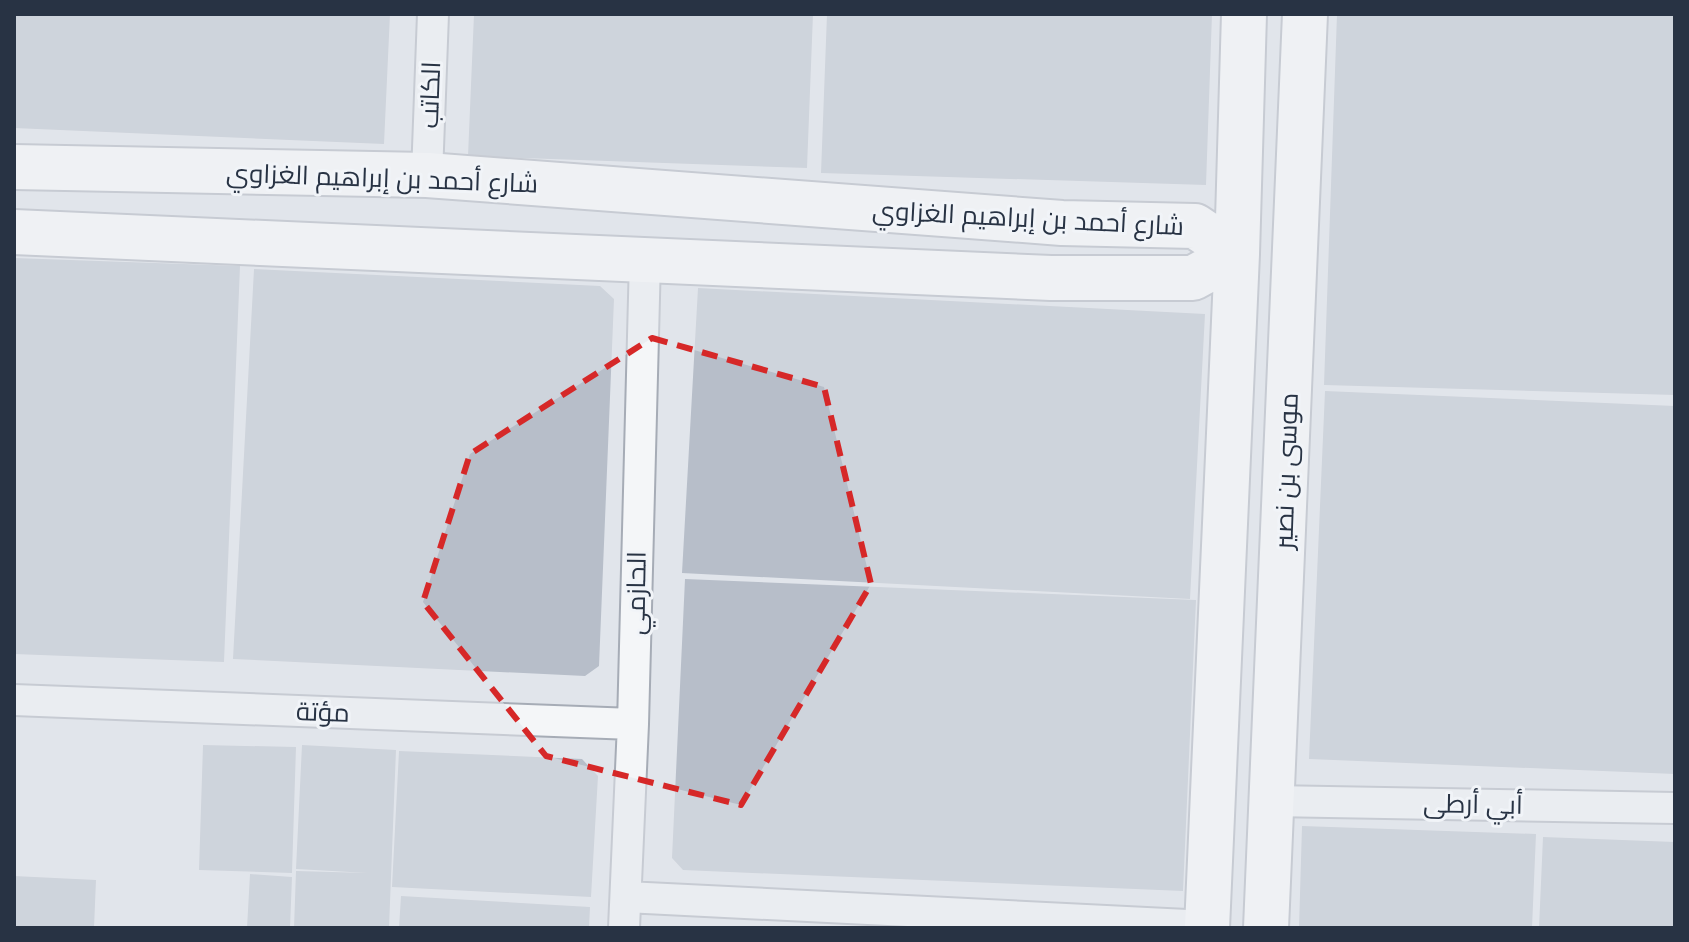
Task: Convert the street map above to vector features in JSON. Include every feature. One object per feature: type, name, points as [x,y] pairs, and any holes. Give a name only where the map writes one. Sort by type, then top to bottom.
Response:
[{"type":"street","name":"الكاتب","points":[[427,175],[433,14]]},
{"type":"street","points":[[626,897],[1207,927],[1237,254],[1244,14]]},
{"type":"street","name":"موسى بن نصير","points":[[1266,928],[1305,14]]},
{"type":"street","name":"شارع أحمد بن إبراهيم الغزاوي","points":[[14,167],[427,175],[1062,223],[1195,226],[1237,254],[1193,278],[1051,278],[14,232]]},
{"type":"street","points":[[1051,278],[1085,264],[1095,245],[1083,230],[1062,223]]},
{"type":"street","name":"الحازمي","points":[[624,928],[633,724],[645,259]]},
{"type":"street","name":"مؤتة","points":[[14,700],[633,724]]},
{"type":"street","name":"أبي أرطى","points":[[1272,801],[1675,808]]},
{"type":"highlighted area","points":[[652,338],[824,387],[871,584],[741,805],[546,756],[423,602],[470,454]]},
{"type":"building","points":[[14,14],[390,14],[384,144],[14,128]]},
{"type":"building","points":[[474,14],[813,14],[807,168],[468,156]]},
{"type":"building","points":[[827,14],[1212,14],[1206,185],[821,173]]},
{"type":"building","points":[[1337,14],[1675,14],[1675,395],[1324,385]]},
{"type":"building","points":[[14,258],[240,266],[224,662],[14,654]]},
{"type":"building","points":[[254,269],[600,286],[614,299],[599,666],[585,676],[233,659]]},
{"type":"building","points":[[698,288],[1205,314],[1190,599],[682,573]]},
{"type":"building","points":[[1325,391],[1675,406],[1675,774],[1309,759]]},
{"type":"building","points":[[685,579],[1196,600],[1183,891],[683,870],[672,858]]},
{"type":"building","points":[[203,745],[296,747],[292,873],[199,870]]},
{"type":"building","points":[[302,745],[396,750],[389,928],[294,928],[296,871],[368,873],[296,869]]},
{"type":"building","points":[[399,751],[582,759],[598,776],[591,897],[392,887]]},
{"type":"building","points":[[1302,826],[1536,834],[1532,928],[1299,928]]},
{"type":"building","points":[[1543,837],[1675,842],[1675,928],[1539,928]]},
{"type":"building","points":[[250,874],[292,877],[290,928],[247,928]]},
{"type":"building","points":[[14,876],[96,880],[94,928],[14,928]]},
{"type":"building","points":[[401,896],[590,907],[589,928],[399,928]]}]
